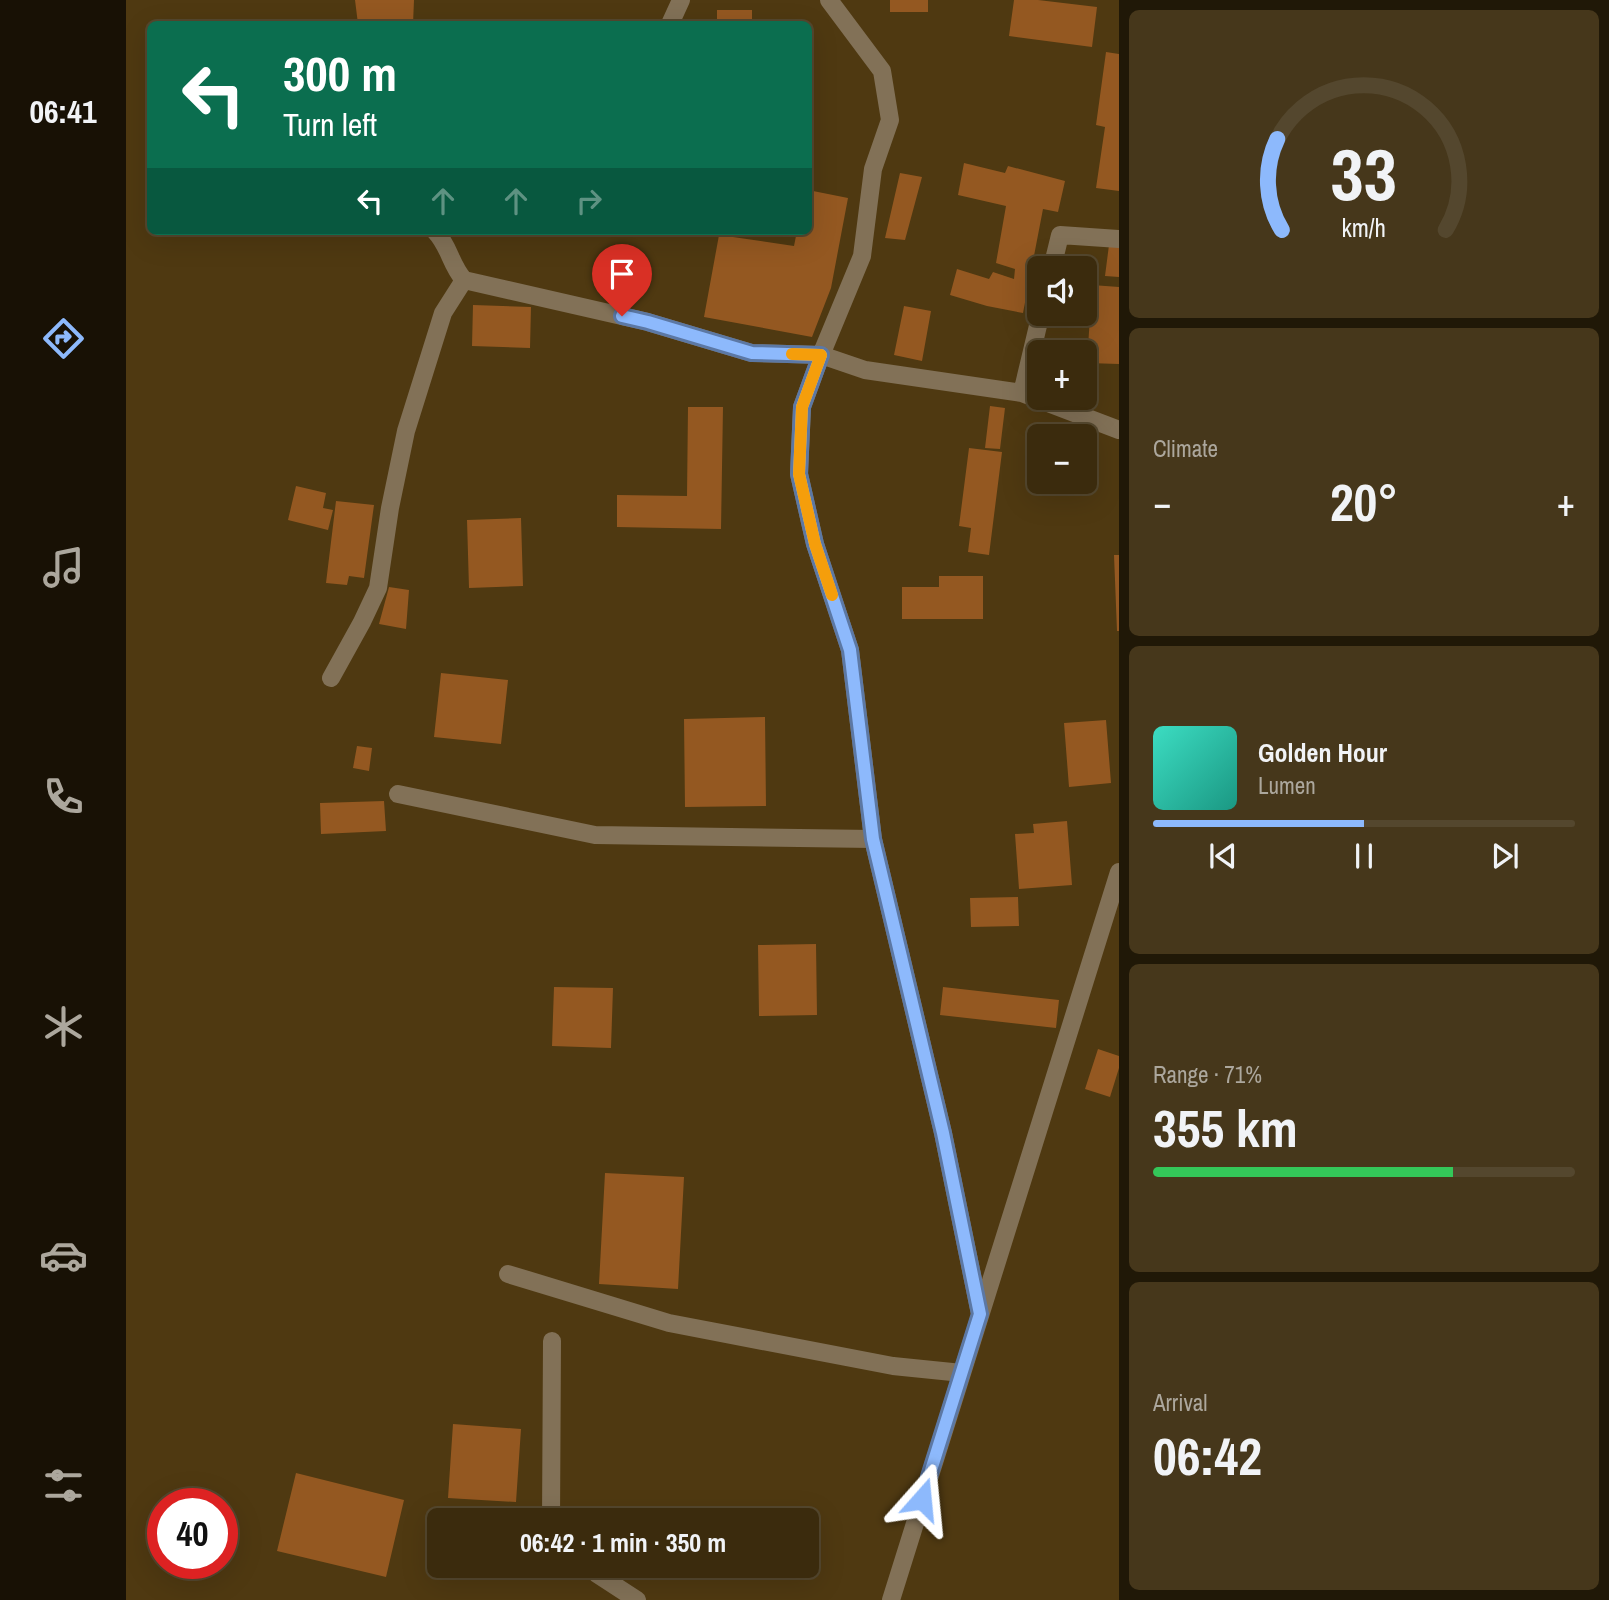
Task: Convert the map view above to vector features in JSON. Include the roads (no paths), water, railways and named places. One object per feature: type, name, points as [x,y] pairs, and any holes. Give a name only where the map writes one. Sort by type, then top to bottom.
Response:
[{"type":"street","points":[[671,21],[681,0]]},
{"type":"street","points":[[829,0],[882,71],[890,120],[873,169],[862,256],[802,407],[799,474],[815,544],[850,650],[873,839],[943,1133],[980,1314]]},
{"type":"street","points":[[439,235],[444,241],[456,271],[464,280],[648,322],[752,353],[821,355],[865,370],[1022,393],[1119,430]]},
{"type":"street","points":[[1055,256],[1060,235],[1119,239]]},
{"type":"street","points":[[331,678],[378,588],[390,508],[406,431],[443,313],[464,280]]},
{"type":"street","points":[[1022,393],[1038,326]]},
{"type":"street","points":[[398,794],[595,835],[873,839]]},
{"type":"street","points":[[891,1600],[1119,872]]},
{"type":"street","points":[[508,1274],[669,1323],[893,1366],[962,1373]]},
{"type":"street","points":[[551,1508],[552,1341]]},
{"type":"street","points":[[603,1578],[637,1600]]}]
